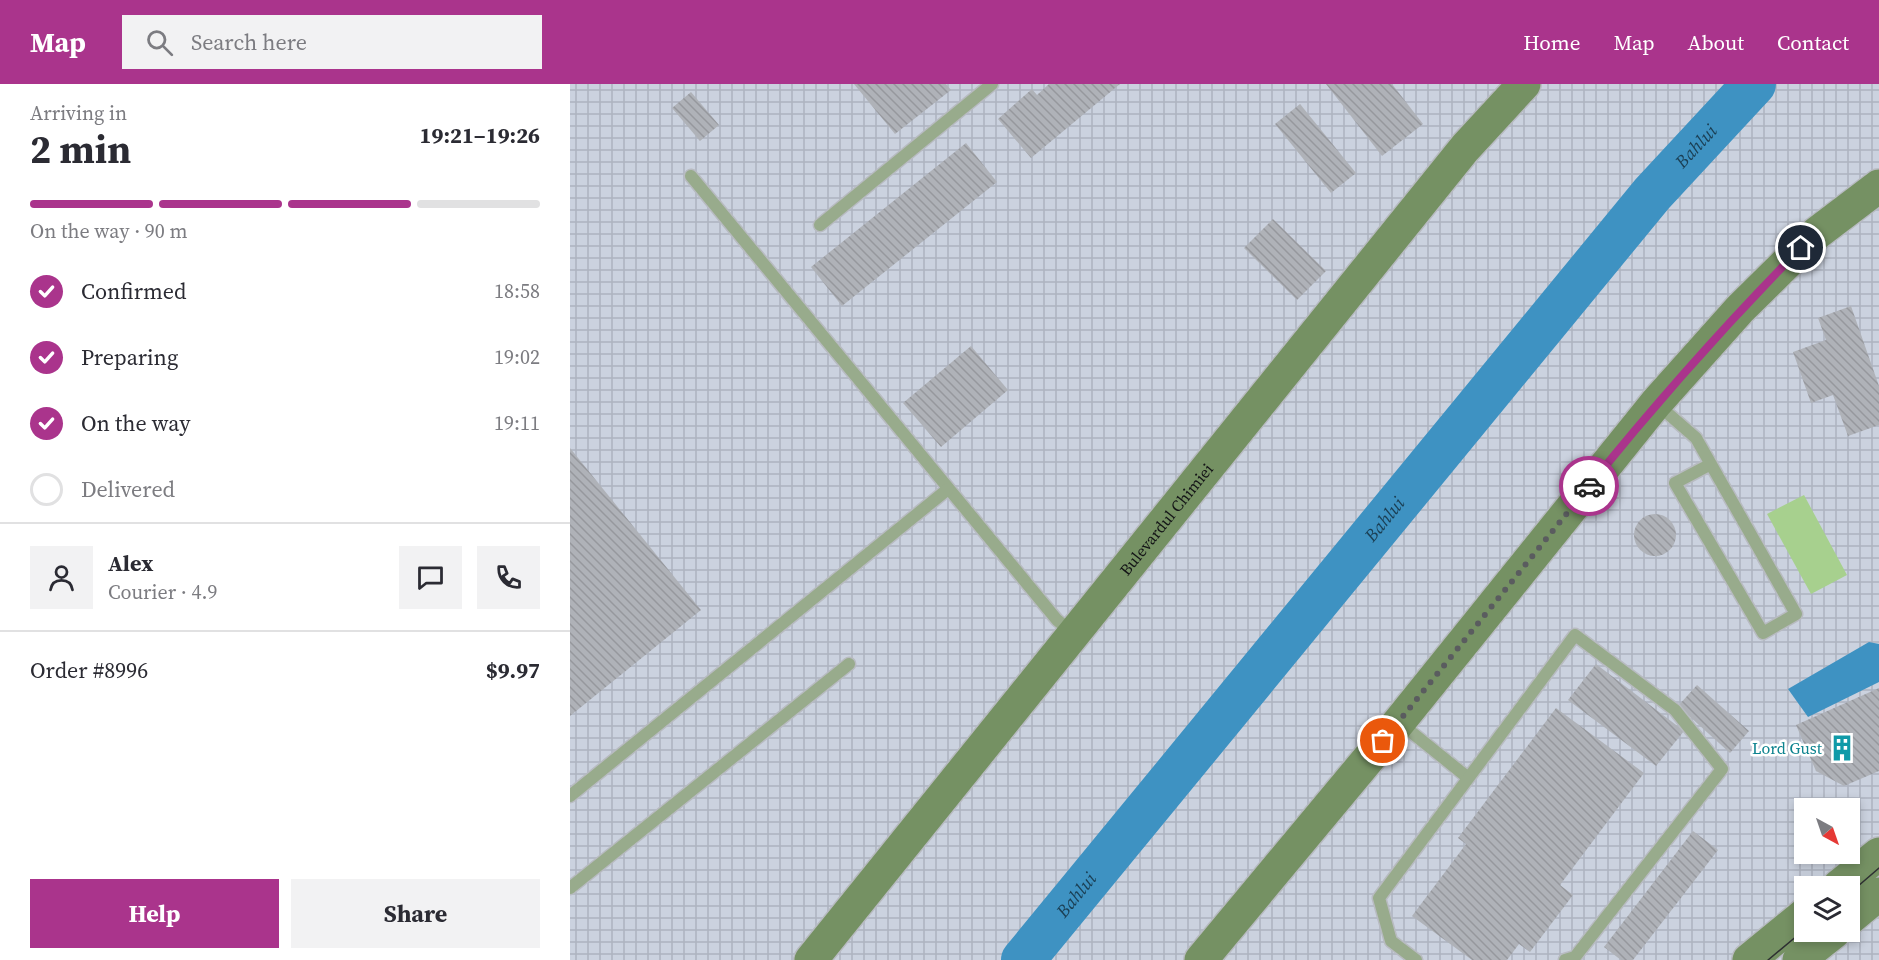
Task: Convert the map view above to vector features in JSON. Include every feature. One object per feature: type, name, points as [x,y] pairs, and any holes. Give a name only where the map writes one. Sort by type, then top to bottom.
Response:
[{"type":"street","name":"Bulevardul Chimiei","points":[[811,960],[1465,148],[1524,84]]},
{"type":"street","points":[[1202,960],[1399,722],[1656,403],[1740,309],[1817,233],[1879,186]]},
{"type":"street","points":[[1852,876],[1879,854]]},
{"type":"street","points":[[1860,910],[1879,894]]},
{"type":"street","points":[[1749,960],[1794,923]]},
{"type":"street","points":[[1799,960],[1822,942]]},
{"type":"lane","points":[[820,225],[992,84]]},
{"type":"lane","points":[[691,176],[1057,620],[1074,634]]},
{"type":"lane","points":[[1656,403],[1696,438],[1796,614],[1762,633],[1675,483],[1710,464]]},
{"type":"lane","points":[[570,796],[948,489]]},
{"type":"lane","points":[[1416,960],[1391,941],[1379,898],[1575,635],[1676,710],[1722,769],[1575,957],[1565,960]]},
{"type":"lane","points":[[570,888],[849,664]]},
{"type":"lane","points":[[1399,722],[1467,777]]},
{"type":"shaded area","points":[[570,84],[1879,84],[1879,960],[570,960]]},
{"type":"green space","points":[[1804,495],[1847,575],[1811,594],[1767,514]]},
{"type":"water","points":[[1869,642],[1879,644],[1879,682],[1808,717],[1788,689]]},
{"type":"building","points":[[854,84],[946,84],[951,90],[895,134]]},
{"type":"building","points":[[1049,84],[1120,84],[1031,158],[998,119],[1032,89],[1037,95]]},
{"type":"building","points":[[1326,84],[1392,84],[1423,124],[1382,156]]},
{"type":"building","points":[[691,92],[719,125],[700,141],[672,108]]},
{"type":"building","points":[[1300,104],[1356,173],[1331,193],[1275,124]]},
{"type":"building","points":[[966,143],[997,182],[842,306],[811,267]]},
{"type":"building","points":[[1273,219],[1326,271],[1297,300],[1244,248]]},
{"type":"building","points":[[1851,306],[1879,386],[1879,425],[1848,436],[1833,395],[1811,403],[1793,352],[1826,340],[1818,318]]},
{"type":"building","points":[[971,346],[1008,390],[941,447],[903,403]]},
{"type":"building","points":[[570,448],[701,610],[570,716]]},
{"type":"building","points":[[1655,514],[1670,520],[1676,535],[1670,550],[1655,556],[1640,550],[1634,535],[1640,520]]},
{"type":"building","points":[[1596,664],[1684,731],[1656,766],[1568,700]]},
{"type":"building","points":[[1697,685],[1749,731],[1730,753],[1678,706]]},
{"type":"building","name":"Lord Gust","points":[[1879,688],[1879,771],[1844,786],[1816,771],[1796,725]]},
{"type":"building","points":[[1556,708],[1644,773],[1560,885],[1573,895],[1530,952],[1519,944],[1507,960],[1472,960],[1412,916],[1466,844],[1458,838]]},
{"type":"building","points":[[1693,831],[1718,850],[1633,960],[1621,960],[1604,947]]},
{"type":"waterway","name":"Bahlui","points":[[1023,960],[1652,194],[1754,84]]},
{"type":"tram line","points":[[1860,884],[1879,868]]},
{"type":"tram line","points":[[1768,960],[1794,938]]},
{"type":"way so far","points":[[1383,741],[1589,486]]},
{"type":"place","name":"Lord Gust","points":[[1842,748]]},
{"type":"route","points":[[1589,486],[1656,403],[1740,309],[1801,248]]}]
